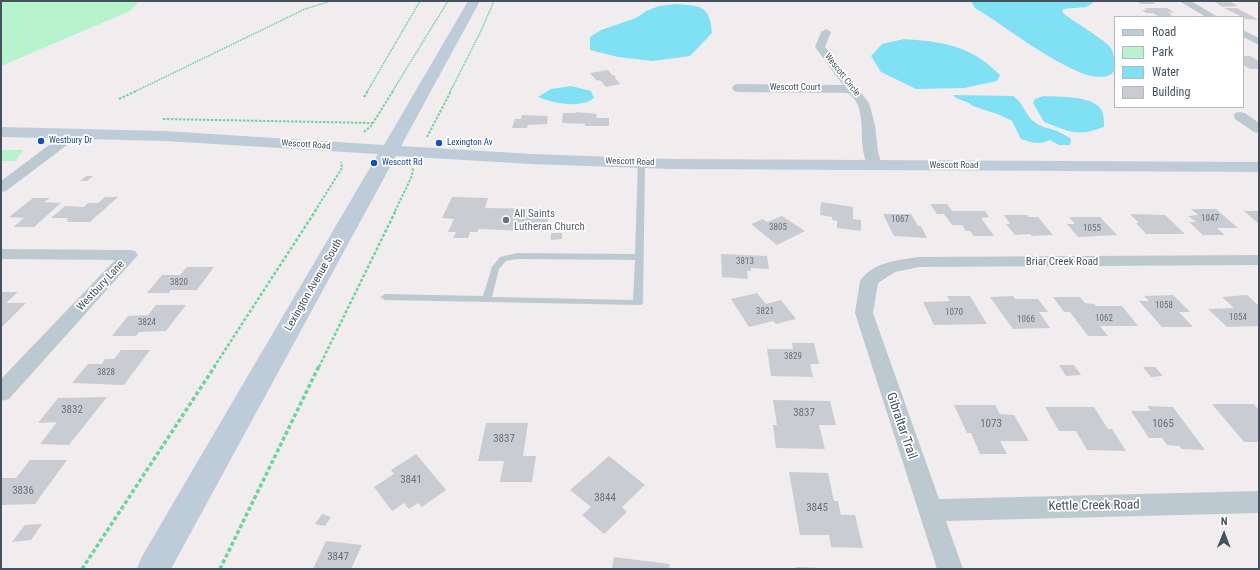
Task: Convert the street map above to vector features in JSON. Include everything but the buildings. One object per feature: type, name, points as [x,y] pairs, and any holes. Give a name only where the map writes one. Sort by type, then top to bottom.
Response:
[{"type":"street","name":"Lexington Avenue South","points":[[153,569],[474,1]]},
{"type":"street","points":[[1184,1],[1211,16]]},
{"type":"street","name":"Wescott Circle","points":[[826,32],[820,47],[864,103],[871,152],[875,166]]},
{"type":"street","points":[[1244,34],[1259,42]]},
{"type":"street","name":"Wescott Court","points":[[738,88],[852,89]]},
{"type":"street","points":[[1240,116],[1259,129]]},
{"type":"street","name":"Wescott Road","points":[[1,132],[74,132],[165,136],[390,151],[532,159],[642,163],[875,166],[1259,166]]},
{"type":"street","points":[[1,188],[74,132]]},
{"type":"street","name":"Westbury Lane","points":[[1,254],[129,256],[1,393]]},
{"type":"street","name":"Briar Creek Road","points":[[869,281],[890,268],[919,262],[1259,260]]},
{"type":"street","name":"Gibraltar Trail","points":[[869,281],[864,312],[950,569]]},
{"type":"street","name":"Kettle Creek Road","points":[[930,510],[1259,502]]},
{"type":"lane","points":[[385,298],[638,303],[642,163]]},
{"type":"lane","points":[[487,300],[495,269],[503,259],[517,256],[640,257]]},
{"type":"path","points":[[120,99],[304,9],[331,1]]},
{"type":"path","points":[[364,97],[420,1]]},
{"type":"path","points":[[364,132],[373,123],[448,1]]},
{"type":"path","points":[[427,137],[480,33],[494,1]]},
{"type":"path","points":[[163,119],[373,123]]},
{"type":"path","points":[[82,569],[312,216],[342,168],[342,162]]},
{"type":"path","points":[[220,569],[412,176],[413,167]]},
{"type":"green space","points":[[1,1],[140,1],[130,11],[1,66]]},
{"type":"green space","points":[[1,150],[24,150],[15,161],[1,161]]},
{"type":"water","points":[[971,1],[1091,1],[1093,3],[1086,7],[1063,9],[1062,11],[1112,49],[1114,71],[1110,75],[1099,77],[1085,74],[1065,66],[975,8]]},
{"type":"water","points":[[676,4],[692,5],[703,9],[709,17],[711,24],[712,33],[690,56],[653,61],[618,57],[590,50],[590,37],[601,30],[636,18],[646,11],[659,6]]},
{"type":"water","points":[[904,39],[934,42],[963,49],[981,59],[1000,75],[997,81],[964,88],[916,89],[881,72],[871,56],[882,44]]},
{"type":"water","points":[[571,86],[591,91],[594,98],[582,103],[566,104],[538,97],[551,89]]},
{"type":"water","points":[[953,95],[1013,96],[1019,101],[1033,121],[1068,137],[1071,139],[1070,145],[1059,145],[1050,140],[1043,143],[1036,143],[1021,139],[1012,121],[1000,115],[973,106]]},
{"type":"water","points":[[1043,96],[1082,99],[1096,104],[1103,113],[1104,127],[1087,132],[1074,132],[1067,131],[1044,122],[1033,103],[1035,99]]},
{"type":"place","name":"Westbury Dr","points":[[41,141]]},
{"type":"place","name":"Lexington Av","points":[[439,143]]},
{"type":"place","name":"Wescott Rd","points":[[374,163]]},
{"type":"place","name":"All Saints Lutheran Church","points":[[506,220]]}]
